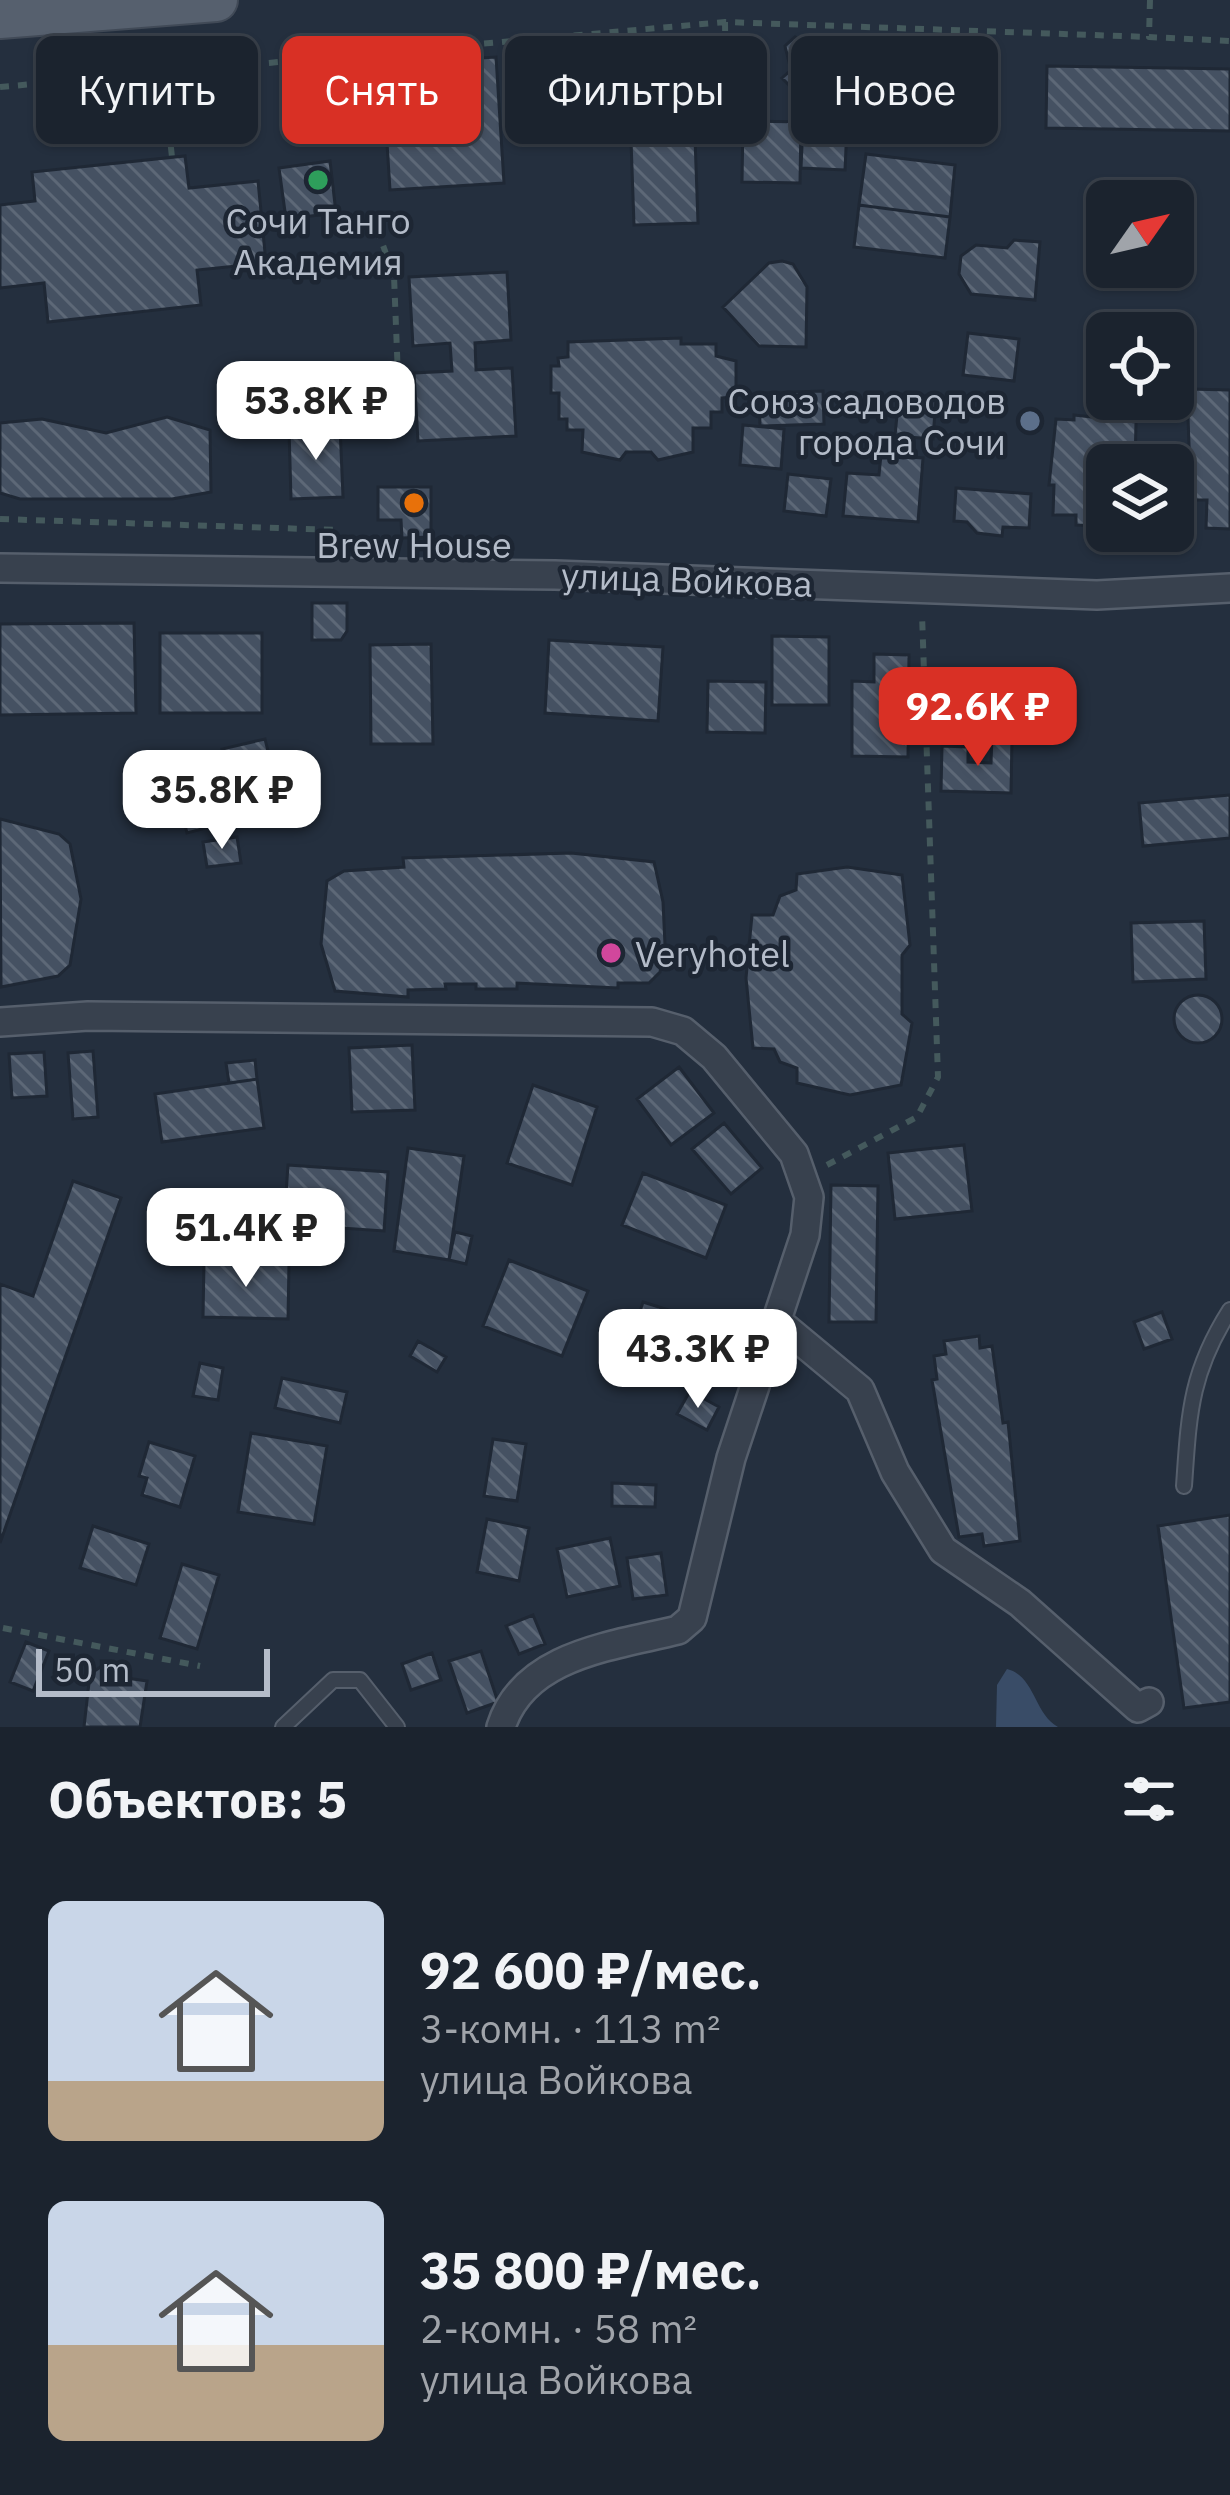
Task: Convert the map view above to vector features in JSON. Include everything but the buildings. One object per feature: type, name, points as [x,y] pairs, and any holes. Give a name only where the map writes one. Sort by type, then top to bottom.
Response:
[{"type":"main road","points":[[0,17],[216,0]]},
{"type":"street","name":"улица Войкова","points":[[0,568],[555,574],[1097,595],[1230,588]]},
{"type":"street","points":[[0,1022],[151,1016],[652,1022],[682,1031],[714,1057],[794,1154],[806,1177],[805,1235],[731,1458],[692,1618],[678,1630],[553,1666],[525,1683],[507,1707],[501,1727]]},
{"type":"street","points":[[777,1321],[860,1390],[895,1472],[943,1550],[1020,1604],[1138,1708],[1150,1702]]},
{"type":"lane","points":[[1184,1486],[1196,1376],[1202,1355],[1230,1310]]},
{"type":"lane","points":[[283,1727],[333,1680],[360,1680],[397,1727]]},
{"type":"path","points":[[1149,38],[1150,0]]},
{"type":"path","points":[[725,22],[725,36]]},
{"type":"path","points":[[258,66],[725,22],[1230,41]]},
{"type":"path","points":[[0,87],[36,84]]},
{"type":"path","points":[[170,144],[172,158]]},
{"type":"path","points":[[371,212],[394,276],[398,377]]},
{"type":"path","points":[[0,519],[338,530]]},
{"type":"path","points":[[806,1177],[917,1117],[938,1077],[921,587]]},
{"type":"path","points":[[2,1628],[200,1666]]},
{"type":"water","points":[[1007,1669],[1023,1679],[1058,1727],[996,1727],[997,1685]]},
{"type":"place","name":"Сочи Танго Академия","points":[[318,180]]},
{"type":"place","name":"Союз садоводов города Сочи","points":[[1030,421]]},
{"type":"place","name":"Brew House","points":[[414,503]]},
{"type":"place","name":"Veryhotel","points":[[611,953]]}]
